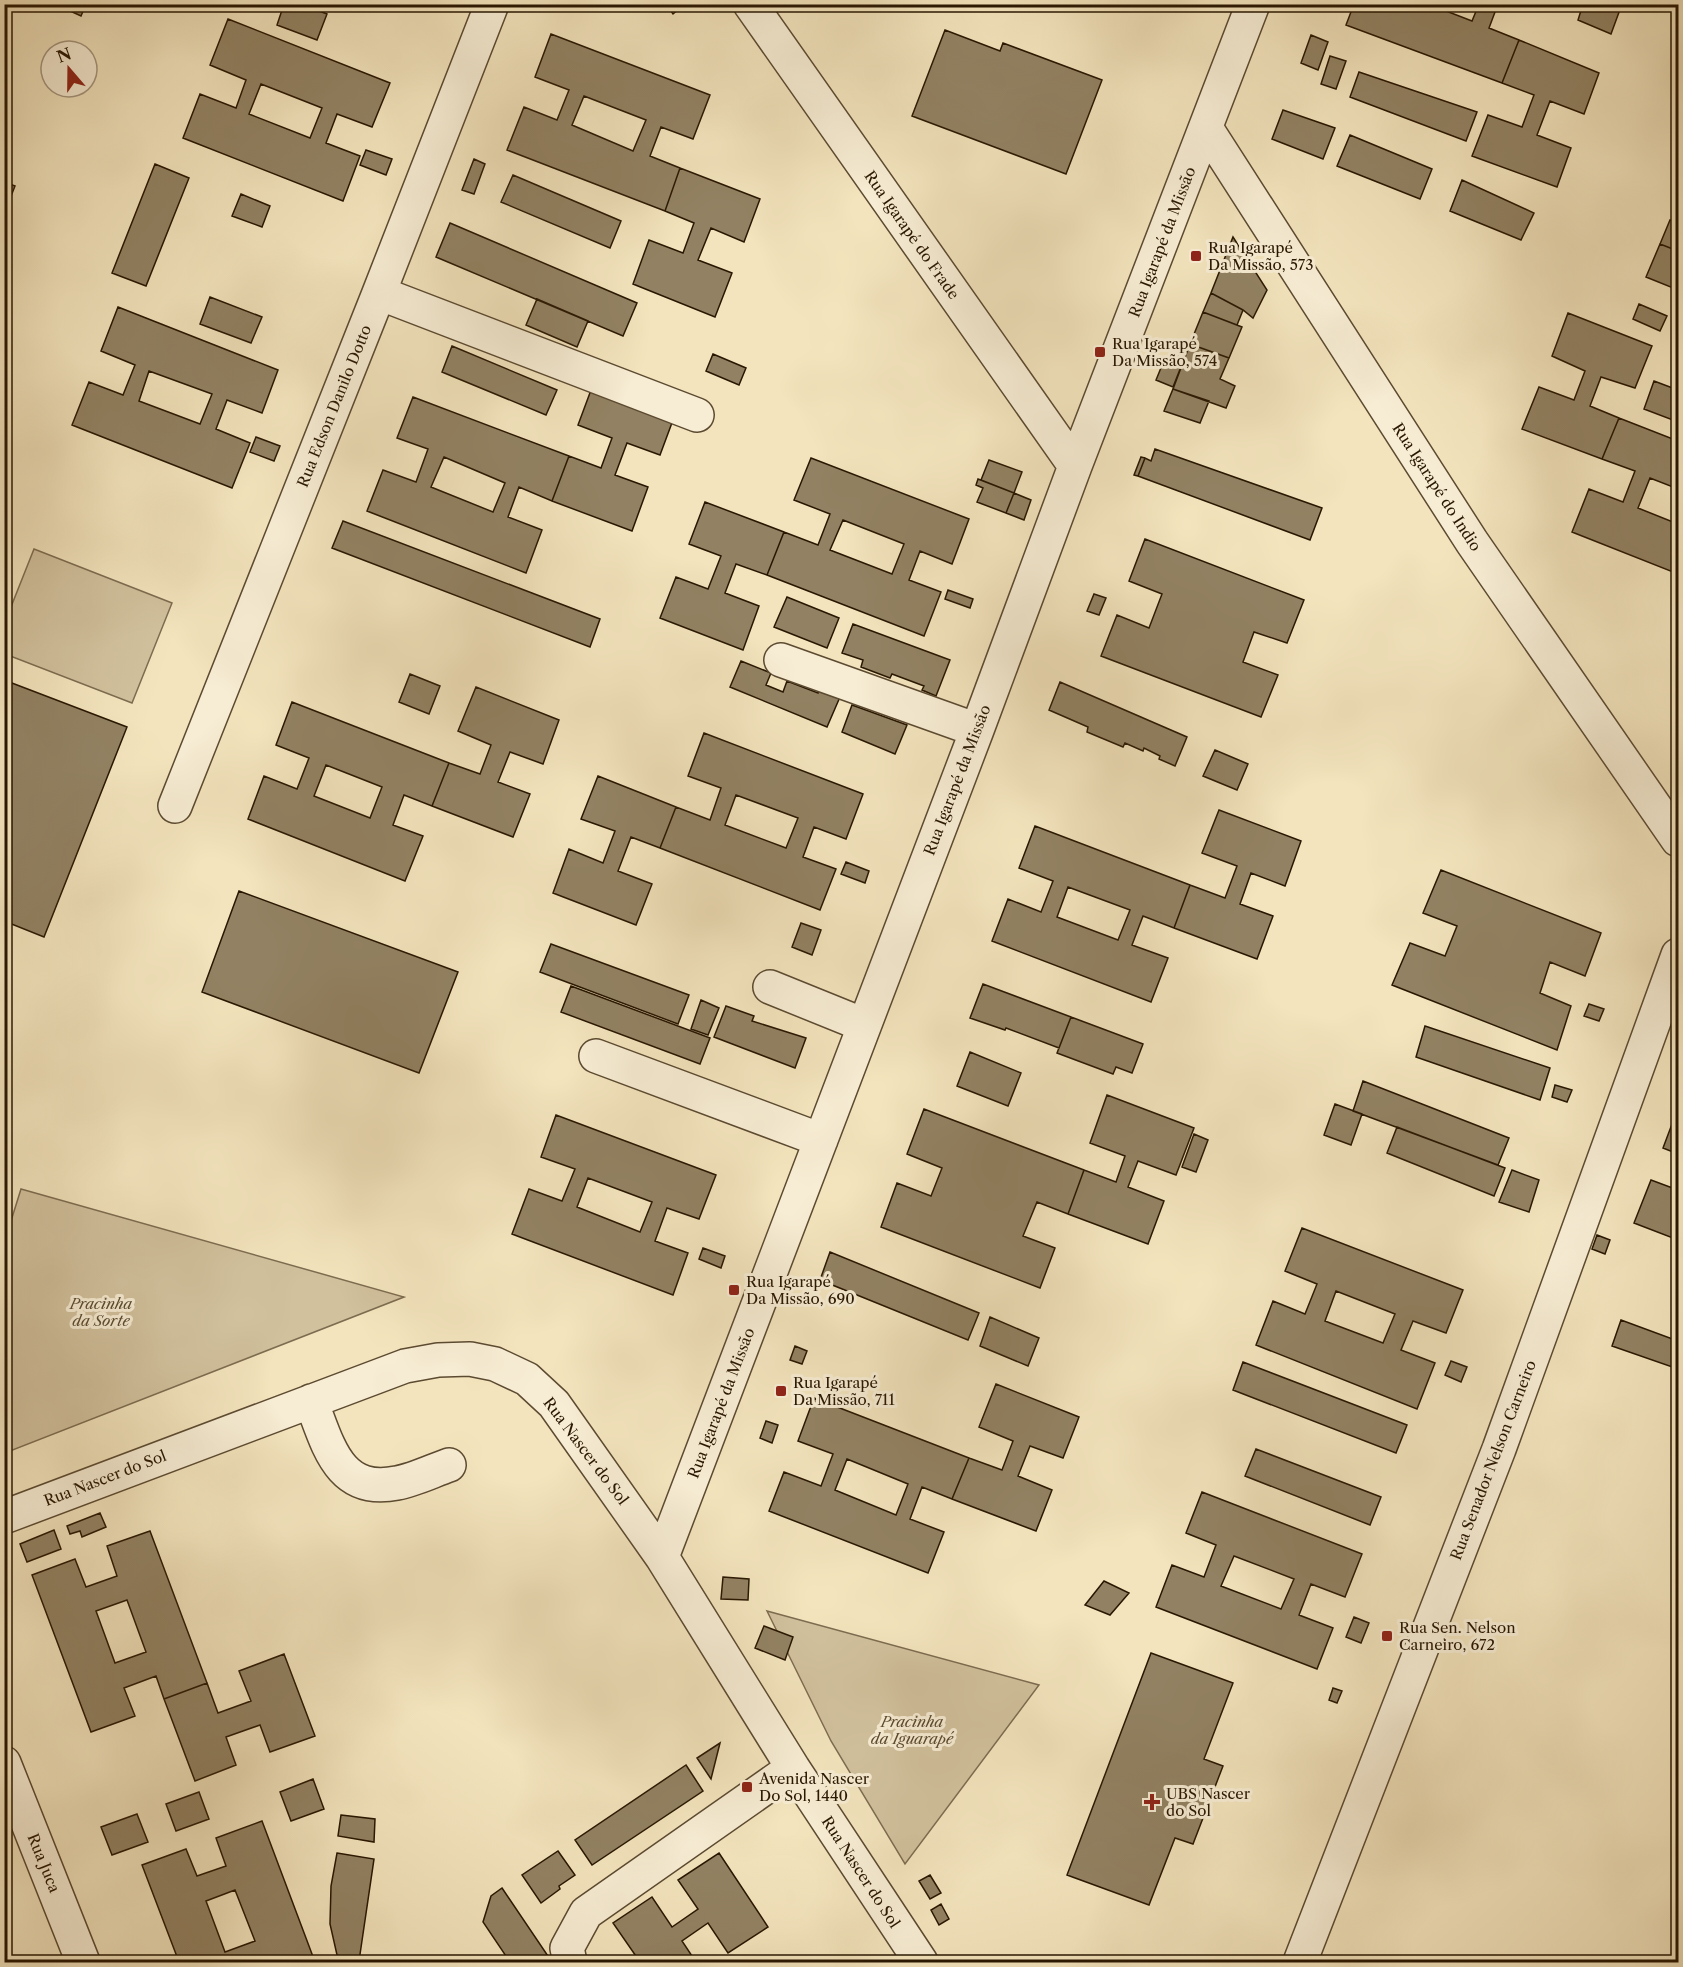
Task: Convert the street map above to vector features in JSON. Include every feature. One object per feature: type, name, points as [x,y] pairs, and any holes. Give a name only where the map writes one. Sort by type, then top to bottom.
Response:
[{"type":"street","name":"Rua Edson Danilo Dotto","points":[[175,806],[492,4]]},
{"type":"street","name":"Rua Igarapé do Frade","points":[[750,4],[1075,466]]},
{"type":"street","name":"Rua Igarapé da Missão","points":[[662,1557],[977,730],[1075,466],[1253,4]]},
{"type":"street","name":"Rua Igarapé do Indio","points":[[1206,128],[1472,542],[1678,840]]},
{"type":"street","points":[[379,293],[697,415]]},
{"type":"street","points":[[781,660],[977,730]]},
{"type":"street","name":"Rua Senador Nelson Carneiro","points":[[1291,1961],[1499,1449],[1678,954]]},
{"type":"street","points":[[770,987],[864,1026]]},
{"type":"street","points":[[596,1056],[820,1140]]},
{"type":"street","name":"Rua Nascer do Sol","points":[[4,1517],[405,1366],[438,1360],[470,1359],[495,1364],[527,1379],[554,1404],[662,1557],[793,1768],[921,1962]]},
{"type":"street","points":[[311,1401],[330,1449],[343,1469],[357,1481],[377,1485],[398,1483],[449,1464]]},
{"type":"street","name":"Rua Juca","points":[[4,1763],[84,1962]]},
{"type":"street","points":[[570,1962],[567,1948],[586,1912],[793,1768]]},
{"type":"green space","points":[[34,549],[172,603],[132,703],[5,654],[5,622]]},
{"type":"green space","name":"Pracinha da Sorte","points":[[21,1189],[404,1297],[5,1453],[5,1240]]},
{"type":"green space","name":"Pracinha da Iguarapé","points":[[767,1611],[1039,1685],[905,1864],[831,1741]]},
{"type":"building","points":[[55,4],[86,4],[81,16]]},
{"type":"building","points":[[284,4],[301,4],[327,14],[317,40],[277,25]]},
{"type":"building","points":[[666,4],[685,4],[673,14]]},
{"type":"building","points":[[1354,4],[1428,4],[1472,21],[1479,4],[1498,4],[1489,28],[1519,40],[1502,83],[1346,25]]},
{"type":"building","points":[[1583,4],[1622,4],[1611,34],[1578,20]]},
{"type":"building","points":[[228,19],[390,83],[372,127],[337,114],[326,143],[360,156],[343,201],[183,138],[200,94],[236,108],[246,80],[210,65]],"holes":[[[261,84],[322,108],[310,138],[249,114]]]},
{"type":"building","points":[[945,30],[1000,51],[1003,43],[1102,80],[1066,174],[912,116]]},
{"type":"building","points":[[551,34],[710,95],[693,139],[661,127],[650,156],[680,168],[665,211],[507,150],[524,107],[557,120],[569,90],[535,77]],"holes":[[[584,96],[646,120],[633,151],[572,125]]]},
{"type":"building","points":[[1311,35],[1328,42],[1318,70],[1301,63]]},
{"type":"building","points":[[1519,40],[1599,73],[1584,114],[1550,101],[1537,135],[1571,148],[1557,187],[1472,156],[1488,115],[1522,127],[1534,95],[1502,83]]},
{"type":"building","points":[[1330,56],[1346,61],[1336,89],[1321,84]]},
{"type":"building","points":[[1359,72],[1477,112],[1466,141],[1350,97]]},
{"type":"building","points":[[1283,110],[1335,128],[1323,159],[1272,139]]},
{"type":"building","points":[[1350,135],[1432,169],[1420,199],[1337,166]]},
{"type":"building","points":[[366,150],[392,159],[386,175],[360,165]]},
{"type":"building","points":[[474,159],[485,164],[474,194],[462,190]]},
{"type":"building","points":[[155,164],[189,178],[146,286],[112,273]]},
{"type":"building","points":[[680,168],[760,199],[744,242],[711,228],[698,260],[732,273],[715,317],[633,284],[649,240],[683,253],[694,223],[665,211]]},
{"type":"building","points":[[513,175],[621,221],[610,248],[501,202]]},
{"type":"building","points":[[1462,180],[1534,213],[1521,240],[1450,211]]},
{"type":"building","points":[[4,182],[15,186],[4,214]]},
{"type":"building","points":[[241,194],[270,206],[262,227],[232,216]]},
{"type":"building","points":[[1670,220],[1678,223],[1678,251],[1660,244]]},
{"type":"building","points":[[450,223],[637,303],[623,336],[436,257]]},
{"type":"building","points":[[1233,237],[1267,290],[1253,318],[1211,293]]},
{"type":"building","points":[[1660,244],[1678,251],[1678,290],[1646,277]]},
{"type":"building","points":[[1211,293],[1243,310],[1237,325],[1203,312]]},
{"type":"building","points":[[210,297],[262,317],[251,343],[200,324]]},
{"type":"building","points":[[537,299],[588,321],[577,347],[526,325]]},
{"type":"building","points":[[1639,304],[1667,316],[1660,331],[1633,319]]},
{"type":"building","points":[[118,307],[278,370],[262,413],[227,400],[216,429],[250,443],[232,488],[72,425],[89,382],[123,395],[135,365],[101,351]],"holes":[[[149,371],[212,394],[200,424],[139,401]]]},
{"type":"building","points":[[1203,312],[1242,327],[1229,358],[1190,344]]},
{"type":"building","points":[[1568,313],[1652,346],[1635,388],[1601,377],[1590,406],[1619,418],[1602,459],[1522,429],[1539,387],[1574,400],[1585,371],[1552,356]]},
{"type":"building","points":[[1183,342],[1190,344],[1173,387],[1156,380],[1165,358],[1176,363]]},
{"type":"building","points":[[1190,344],[1229,358],[1220,379],[1235,386],[1226,408],[1173,389]]},
{"type":"building","points":[[452,346],[557,390],[546,415],[442,372]]},
{"type":"building","points":[[713,354],[746,368],[739,385],[706,371]]},
{"type":"building","points":[[1654,381],[1678,390],[1678,422],[1644,409]]},
{"type":"building","points":[[594,382],[676,412],[660,455],[627,443],[615,475],[648,487],[632,531],[552,501],[569,456],[601,468],[612,438],[578,425]]},
{"type":"building","points":[[1173,389],[1209,401],[1200,423],[1164,411]]},
{"type":"building","points":[[413,397],[569,456],[552,501],[519,487],[508,517],[542,530],[526,573],[367,511],[383,470],[416,482],[428,449],[397,438]],"holes":[[[444,457],[505,483],[493,512],[431,487]]]},
{"type":"building","points":[[1619,418],[1678,441],[1678,489],[1650,478],[1638,508],[1678,524],[1678,574],[1572,532],[1589,489],[1623,502],[1635,471],[1602,459]]},
{"type":"building","points":[[256,437],[280,446],[274,461],[250,452]]},
{"type":"building","points":[[1155,449],[1322,508],[1310,540],[1138,476],[1145,458],[1151,461]]},
{"type":"building","points":[[1141,457],[1145,458],[1138,476],[1134,475]]},
{"type":"building","points":[[811,458],[969,519],[952,564],[920,551],[909,580],[941,592],[924,636],[767,575],[784,532],[818,545],[830,514],[794,500]],"holes":[[[843,520],[904,544],[892,574],[830,550]]]},
{"type":"building","points":[[989,460],[1022,472],[1014,493],[981,480]]},
{"type":"building","points":[[978,479],[1014,493],[1006,513],[977,502],[983,488],[976,485]]},
{"type":"building","points":[[1014,493],[1031,500],[1024,520],[1006,513]]},
{"type":"building","points":[[705,502],[784,532],[767,575],[736,564],[725,593],[759,606],[743,650],[660,618],[676,577],[708,589],[721,556],[689,544]]},
{"type":"building","points":[[343,521],[600,619],[590,647],[332,548]]},
{"type":"building","points":[[1145,539],[1304,600],[1287,643],[1254,632],[1243,662],[1278,675],[1261,717],[1101,656],[1117,615],[1149,628],[1162,594],[1129,581]]},
{"type":"building","points":[[948,590],[973,599],[970,608],[945,599]]},
{"type":"building","points":[[1094,594],[1106,598],[1099,615],[1087,611]]},
{"type":"building","points":[[787,597],[839,618],[827,648],[774,627]]},
{"type":"building","points":[[853,624],[950,660],[936,696],[922,690],[924,686],[892,674],[890,678],[861,667],[863,660],[842,653]]},
{"type":"building","points":[[741,661],[771,673],[766,685],[783,692],[787,681],[818,693],[819,688],[840,697],[827,727],[730,687]]},
{"type":"building","points":[[410,674],[440,686],[429,714],[399,702]]},
{"type":"building","points":[[4,680],[127,727],[44,937],[4,921]]},
{"type":"building","points":[[1060,682],[1187,737],[1175,766],[1159,759],[1160,756],[1144,748],[1143,751],[1125,743],[1123,747],[1087,732],[1088,727],[1049,710]]},
{"type":"building","points":[[476,687],[559,720],[543,764],[510,752],[498,782],[530,794],[513,837],[432,806],[449,763],[480,774],[491,745],[458,731]]},
{"type":"building","points":[[292,702],[449,763],[432,806],[404,795],[393,825],[423,836],[405,881],[248,819],[264,776],[297,789],[309,758],[276,745]],"holes":[[[326,765],[382,787],[370,818],[314,796]]]},
{"type":"building","points":[[852,705],[907,725],[895,754],[842,732]]},
{"type":"building","points":[[704,733],[863,794],[846,839],[814,827],[803,857],[836,869],[820,910],[660,848],[676,807],[710,820],[721,788],[688,776]],"holes":[[[736,795],[798,818],[786,848],[725,825]]]},
{"type":"building","points":[[1215,750],[1248,764],[1237,790],[1203,776]]},
{"type":"building","points":[[598,776],[676,807],[660,848],[631,837],[618,871],[652,884],[636,925],[553,893],[569,849],[603,863],[615,831],[581,819]]},
{"type":"building","points":[[1219,810],[1301,841],[1285,886],[1251,873],[1240,904],[1273,916],[1257,959],[1174,928],[1190,885],[1225,898],[1237,866],[1202,853]]},
{"type":"building","points":[[1035,826],[1190,885],[1174,928],[1143,916],[1132,945],[1168,958],[1151,1002],[992,941],[1008,899],[1041,912],[1053,881],[1019,868]],"holes":[[[1068,887],[1130,910],[1118,940],[1057,917]]]},
{"type":"building","points":[[846,862],[869,871],[865,883],[841,874]]},
{"type":"building","points":[[1441,870],[1601,933],[1585,976],[1550,962],[1540,993],[1571,1006],[1557,1050],[1392,985],[1410,943],[1445,956],[1457,926],[1423,913]]},
{"type":"building","points":[[239,891],[458,972],[419,1073],[202,992]]},
{"type":"building","points":[[801,923],[821,930],[812,955],[792,947]]},
{"type":"building","points":[[551,944],[689,995],[678,1024],[540,972]]},
{"type":"building","points":[[983,984],[1071,1017],[1059,1048],[1006,1028],[1005,1030],[970,1018]]},
{"type":"building","points":[[571,986],[710,1038],[700,1064],[561,1012]]},
{"type":"building","points":[[701,1000],[719,1008],[708,1035],[691,1029]]},
{"type":"building","points":[[1589,1004],[1604,1009],[1599,1021],[1584,1016]]},
{"type":"building","points":[[726,1006],[754,1016],[752,1021],[806,1038],[795,1068],[714,1037]]},
{"type":"building","points":[[1071,1017],[1143,1044],[1132,1073],[1116,1067],[1113,1074],[1057,1053]]},
{"type":"building","points":[[1425,1026],[1550,1068],[1540,1100],[1416,1057]]},
{"type":"building","points":[[970,1052],[1021,1073],[1008,1106],[957,1086]]},
{"type":"building","points":[[1363,1081],[1509,1138],[1498,1165],[1353,1111]]},
{"type":"building","points":[[1555,1085],[1572,1090],[1567,1102],[1552,1097]]},
{"type":"building","points":[[1107,1095],[1194,1128],[1176,1175],[1138,1161],[1128,1187],[1164,1201],[1148,1244],[1068,1214],[1084,1170],[1116,1182],[1125,1156],[1090,1143]]},
{"type":"building","points":[[1335,1104],[1362,1114],[1351,1145],[1324,1135]]},
{"type":"building","points":[[1678,1108],[1678,1154],[1663,1148]]},
{"type":"building","points":[[924,1109],[1084,1170],[1068,1214],[1037,1202],[1023,1236],[1055,1248],[1040,1288],[881,1227],[897,1183],[931,1196],[942,1168],[907,1154]]},
{"type":"building","points":[[556,1115],[716,1175],[699,1219],[667,1208],[655,1241],[688,1253],[673,1295],[512,1234],[529,1189],[562,1201],[575,1169],[541,1157]],"holes":[[[588,1178],[652,1202],[640,1232],[577,1207]]]},
{"type":"building","points":[[1397,1127],[1505,1168],[1494,1196],[1387,1153]]},
{"type":"building","points":[[1194,1134],[1208,1140],[1196,1172],[1182,1167]]},
{"type":"building","points":[[1512,1170],[1539,1180],[1529,1212],[1499,1202]]},
{"type":"building","points":[[1651,1180],[1678,1190],[1678,1240],[1634,1223]]},
{"type":"building","points":[[1302,1228],[1463,1290],[1446,1333],[1413,1321],[1401,1350],[1435,1363],[1417,1409],[1256,1345],[1273,1301],[1305,1314],[1317,1284],[1285,1271]],"holes":[[[1336,1291],[1395,1314],[1383,1343],[1325,1321]]]},
{"type":"building","points":[[1597,1235],[1610,1240],[1605,1254],[1592,1249]]},
{"type":"building","points":[[703,1248],[725,1256],[721,1268],[699,1259]]},
{"type":"building","points":[[830,1252],[979,1313],[968,1340],[820,1280]]},
{"type":"building","points":[[990,1317],[1039,1338],[1028,1366],[980,1346]]},
{"type":"building","points":[[1621,1320],[1678,1341],[1678,1369],[1612,1346]]},
{"type":"building","points":[[795,1346],[807,1351],[802,1364],[790,1360]]},
{"type":"building","points":[[1451,1361],[1467,1367],[1461,1382],[1445,1375]]},
{"type":"building","points":[[1243,1362],[1407,1425],[1396,1453],[1233,1390]]},
{"type":"building","points":[[996,1384],[1079,1417],[1063,1458],[1030,1446],[1018,1476],[1052,1490],[1036,1531],[952,1499],[969,1458],[1002,1470],[1013,1441],[979,1427]]},
{"type":"building","points":[[814,1398],[969,1458],[952,1499],[922,1487],[910,1519],[944,1532],[928,1573],[769,1511],[784,1472],[821,1486],[833,1454],[798,1441]],"holes":[[[847,1459],[908,1484],[896,1515],[835,1490]]]},
{"type":"building","points":[[766,1421],[778,1425],[772,1443],[760,1438]]},
{"type":"building","points":[[1256,1449],[1381,1497],[1370,1525],[1245,1476]]},
{"type":"building","points":[[1202,1492],[1362,1554],[1345,1597],[1311,1584],[1299,1615],[1333,1628],[1317,1669],[1156,1607],[1172,1565],[1204,1577],[1216,1545],[1186,1533]],"holes":[[[1234,1556],[1294,1579],[1281,1609],[1221,1586]]]},
{"type":"building","points":[[100,1513],[106,1527],[82,1537],[80,1531],[70,1534],[67,1526]]},
{"type":"building","points":[[54,1530],[61,1549],[27,1562],[20,1544]]},
{"type":"building","points":[[150,1531],[207,1683],[164,1699],[156,1676],[124,1688],[135,1716],[91,1732],[32,1575],[75,1559],[86,1587],[117,1576],[107,1546]],"holes":[[[127,1600],[146,1652],[115,1663],[96,1611]]]},
{"type":"building","points":[[723,1577],[749,1579],[748,1600],[721,1599]]},
{"type":"building","points":[[1104,1581],[1129,1593],[1110,1615],[1085,1605]]},
{"type":"building","points":[[1354,1617],[1369,1623],[1361,1643],[1346,1637]]},
{"type":"building","points":[[764,1626],[793,1637],[785,1660],[755,1648]]},
{"type":"building","name":"UBS Nascer do Sol","points":[[1151,1653],[1233,1683],[1204,1759],[1223,1766],[1193,1844],[1175,1838],[1149,1905],[1067,1875]]},
{"type":"building","points":[[284,1654],[315,1736],[270,1752],[260,1725],[226,1737],[236,1765],[195,1781],[164,1699],[207,1683],[218,1713],[251,1701],[239,1671]]},
{"type":"building","points":[[1333,1688],[1342,1691],[1337,1703],[1329,1700]]},
{"type":"building","points":[[720,1743],[711,1779],[697,1758]]},
{"type":"building","points":[[686,1765],[703,1791],[592,1865],[575,1840]]},
{"type":"building","points":[[313,1779],[324,1809],[291,1821],[280,1792]]},
{"type":"building","points":[[199,1792],[209,1819],[176,1831],[166,1804]]},
{"type":"building","points":[[137,1814],[148,1842],[112,1855],[101,1827]]},
{"type":"building","points":[[341,1815],[375,1819],[374,1842],[338,1836]]},
{"type":"building","points":[[262,1821],[315,1962],[179,1962],[142,1865],[186,1849],[197,1876],[226,1866],[216,1838]],"holes":[[[235,1890],[255,1941],[225,1952],[206,1901]]]},
{"type":"building","points":[[558,1851],[575,1875],[541,1903],[522,1875]]},
{"type":"building","points":[[337,1853],[374,1859],[359,1961],[337,1955],[330,1924],[331,1886]]},
{"type":"building","points":[[719,1853],[768,1927],[728,1953],[708,1923],[682,1941],[696,1962],[640,1962],[613,1923],[652,1897],[672,1927],[698,1909],[678,1880]]},
{"type":"building","points":[[930,1875],[941,1893],[930,1899],[919,1881]]},
{"type":"building","points":[[502,1888],[552,1962],[510,1962],[483,1922],[491,1896]]},
{"type":"building","points":[[941,1904],[949,1919],[939,1925],[931,1910]]},
{"type":"place","name":"Rua Igarapé Da Missão, 573","points":[[1196,256]]},
{"type":"place","name":"Rua Igarapé Da Missão, 574","points":[[1100,352]]},
{"type":"place","name":"Rua Igarapé Da Missão, 690","points":[[734,1290]]},
{"type":"place","name":"Rua Igarapé Da Missão, 711","points":[[781,1391]]},
{"type":"place","name":"Rua Sen. Nelson Carneiro, 672","points":[[1387,1636]]},
{"type":"place","name":"Avenida Nascer Do Sol, 1440","points":[[747,1787]]},
{"type":"place","name":"UBS Nascer do Sol","points":[[1152,1802]]}]
